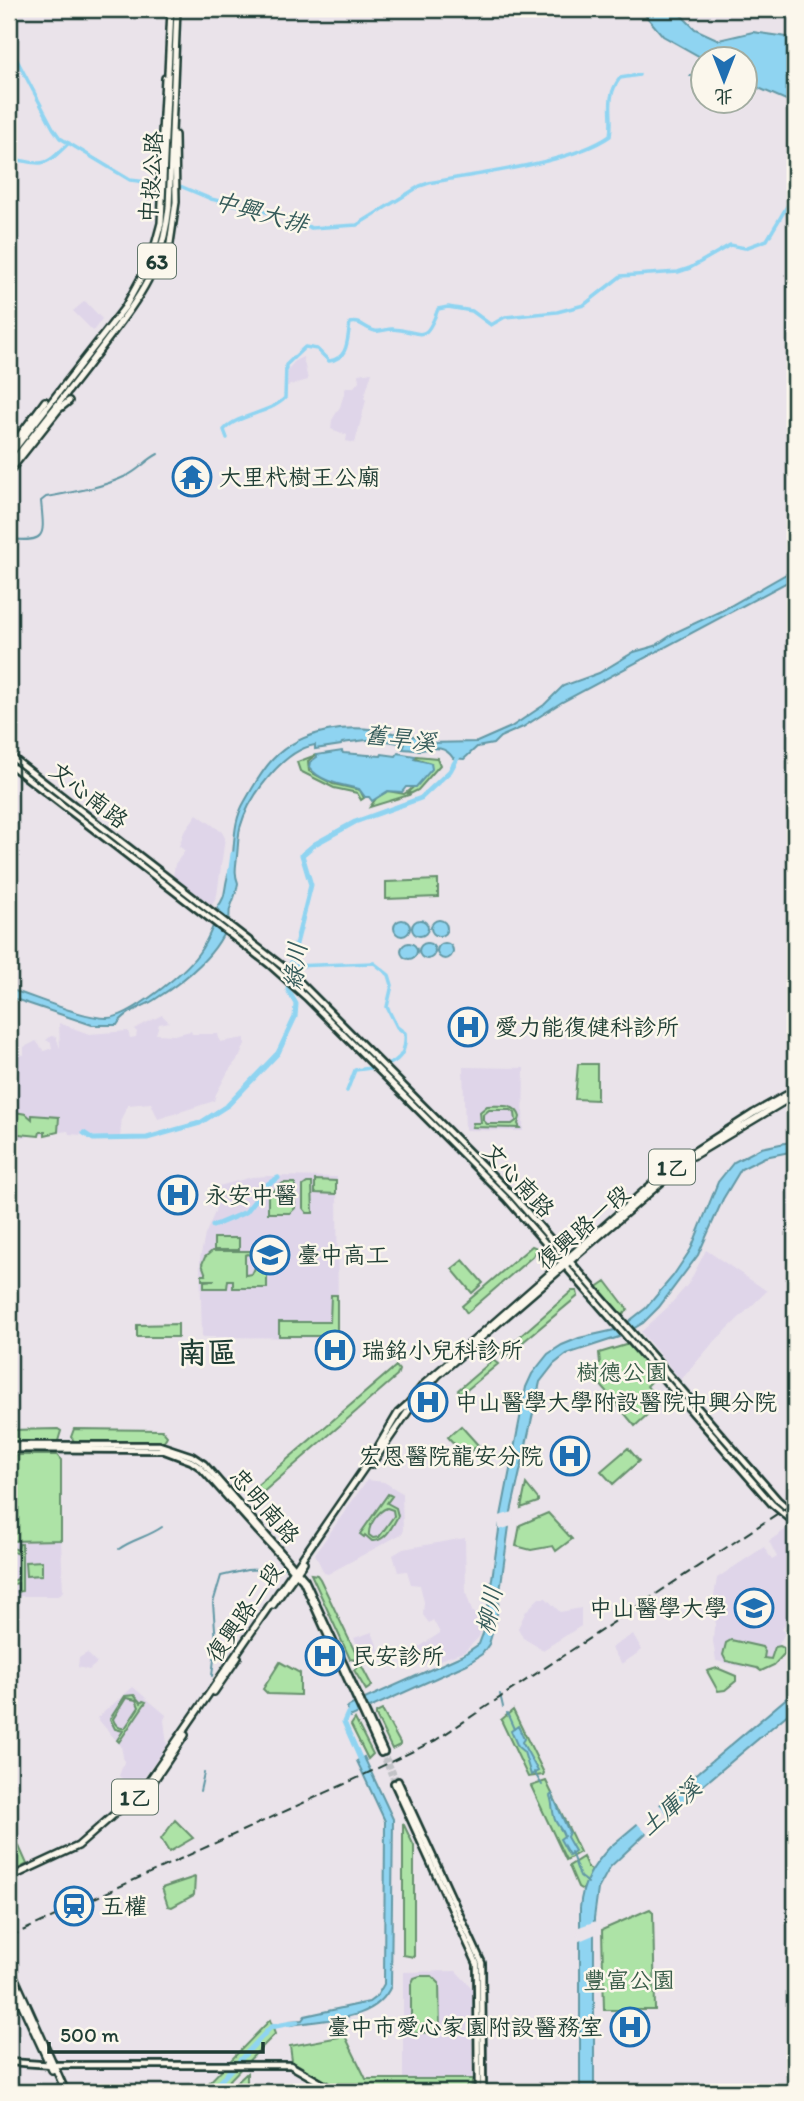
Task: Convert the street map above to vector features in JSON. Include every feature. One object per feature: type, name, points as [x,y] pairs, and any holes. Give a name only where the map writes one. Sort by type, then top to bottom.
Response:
[{"type":"main road","points":[[159,185],[167,27],[171,9]]},
{"type":"main road","name":"中投公路","points":[[9,456],[125,307],[139,285],[153,253],[160,223],[163,188],[171,9]]},
{"type":"main road","name":"中投公路","points":[[9,466],[128,313],[155,267],[167,222],[177,9]]},
{"type":"main road","points":[[167,257],[176,186],[173,101]]},
{"type":"main road","points":[[9,450],[45,401]]},
{"type":"main road","points":[[9,472],[59,409],[69,401]]},
{"type":"main road","name":"文心南路","points":[[9,755],[291,973],[514,1197],[566,1262]]},
{"type":"main road","name":"文心南路","points":[[9,764],[286,978],[507,1199],[621,1325],[772,1504],[794,1518]]},
{"type":"main road","name":"復興路一段","points":[[437,1374],[676,1163],[793,1092]]},
{"type":"main road","name":"復興路二段","points":[[9,1880],[64,1854],[81,1849],[145,1794],[295,1571],[437,1374]]},
{"type":"main road","name":"忠明南路","points":[[9,1447],[159,1445],[192,1456],[216,1477],[309,1588],[383,1753]]},
{"type":"main road","points":[[396,1782],[483,1968],[481,2092]]},
{"type":"main road","points":[[9,1965],[51,2065]]},
{"type":"main road","points":[[9,1977],[64,2092]]},
{"type":"main road","points":[[9,2062],[51,2065],[290,2065],[337,2092]]},
{"type":"shaded area","points":[[85,301],[102,319],[93,331],[73,311]]},
{"type":"shaded area","points":[[303,357],[308,380],[287,386],[288,369]]},
{"type":"shaded area","points":[[372,372],[355,443],[346,441],[347,435],[331,429],[332,420],[340,407],[346,387],[354,387],[359,381],[358,374]]},
{"type":"shaded area","points":[[197,814],[222,832],[225,838],[217,895],[212,905],[173,876],[175,864],[185,851],[179,846],[184,832]]},
{"type":"shaded area","points":[[162,1015],[169,1022],[159,1024],[156,1034],[174,1035],[191,1031],[192,1034],[218,1034],[220,1042],[245,1038],[240,1056],[229,1070],[214,1101],[158,1119],[151,1103],[128,1105],[122,1117],[120,1138],[69,1134],[68,1131],[9,1139],[9,1053],[24,1055],[24,1047],[36,1041],[44,1051],[52,1048],[51,1043],[46,1040],[51,1036],[56,1037],[60,1048],[59,1023],[89,1034],[128,1031],[130,1038],[136,1037],[137,1032],[134,1029]]},
{"type":"shaded area","points":[[463,1067],[524,1068],[523,1131],[465,1130]]},
{"type":"shaded area","name":"臺中高工","points":[[252,1177],[337,1177],[338,1338],[202,1337],[200,1259],[205,1235],[215,1212],[219,1186]]},
{"type":"shaded area","points":[[706,1250],[767,1291],[712,1344],[681,1380],[641,1332],[689,1283]]},
{"type":"shaded area","name":"宏恩醫院龍安分院","points":[[571,1450],[584,1465],[573,1468],[557,1462]]},
{"type":"shaded area","points":[[367,1480],[384,1482],[402,1493],[403,1533],[328,1574],[324,1573],[315,1554]]},
{"type":"shaded area","name":"中山醫學大學","points":[[788,1528],[795,1534],[795,1619],[791,1625],[786,1622],[782,1630],[785,1633],[779,1644],[783,1647],[769,1667],[762,1671],[716,1661],[713,1602],[717,1578],[764,1547],[772,1560],[777,1557],[769,1541]]},
{"type":"shaded area","points":[[465,1538],[466,1593],[472,1611],[483,1624],[479,1637],[464,1652],[424,1665],[419,1647],[440,1633],[433,1620],[429,1623],[423,1615],[424,1602],[420,1585],[411,1584],[407,1571],[398,1572],[393,1555],[403,1549]]},
{"type":"shaded area","points":[[61,1540],[63,1591],[59,1596],[9,1596],[9,1541]]},
{"type":"shaded area","points":[[539,1598],[546,1598],[560,1612],[581,1608],[581,1626],[543,1650],[523,1638],[518,1628],[526,1611]]},
{"type":"shaded area","points":[[372,1632],[379,1650],[362,1656],[354,1638]]},
{"type":"shaded area","points":[[633,1634],[642,1650],[622,1664],[611,1648]]},
{"type":"shaded area","points":[[324,1637],[333,1656],[318,1662],[310,1643]]},
{"type":"shaded area","points":[[87,1653],[97,1663],[89,1670],[78,1667],[79,1658]]},
{"type":"shaded area","points":[[133,1687],[166,1715],[164,1720],[167,1745],[135,1790],[119,1776],[124,1762],[121,1746],[97,1718]]},
{"type":"shaded area","points":[[456,1971],[472,1988],[472,2079],[403,2080],[403,1972]]},
{"type":"green space","points":[[316,755],[308,761],[309,771],[333,784],[360,790],[364,798],[361,800],[357,793],[334,788],[300,771],[297,762]]},
{"type":"green space","points":[[415,758],[437,758],[440,765],[418,790],[410,794],[409,791],[421,780],[431,763]]},
{"type":"green space","points":[[388,791],[404,794],[407,792],[409,795],[370,807],[377,797]]},
{"type":"green space","points":[[438,880],[438,897],[386,899],[386,882]]},
{"type":"green space","points":[[578,1064],[597,1064],[597,1100],[575,1099]]},
{"type":"green space","points":[[487,1106],[511,1107],[520,1117],[520,1128],[472,1127],[473,1123],[481,1123],[480,1112]],"holes":[[[489,1110],[511,1110],[515,1113],[516,1121],[512,1124],[487,1124],[483,1120],[483,1115]]]},
{"type":"green space","points":[[9,1111],[26,1114],[32,1119],[32,1115],[59,1117],[58,1132],[45,1135],[45,1132],[40,1132],[39,1136],[9,1133]]},
{"type":"green space","points":[[315,1180],[336,1181],[336,1194],[315,1193]]},
{"type":"green space","points":[[283,1183],[295,1183],[295,1208],[290,1213],[268,1213],[268,1195]]},
{"type":"green space","points":[[312,1183],[313,1213],[307,1213],[303,1208],[303,1186]]},
{"type":"green space","points":[[214,1238],[239,1238],[239,1250],[214,1250]]},
{"type":"green space","points":[[532,1246],[537,1248],[533,1256],[467,1313],[462,1306]]},
{"type":"green space","points":[[212,1251],[250,1251],[257,1257],[259,1268],[267,1268],[267,1288],[233,1288],[233,1280],[228,1280],[227,1288],[204,1288],[204,1281],[215,1280],[202,1280],[202,1275],[206,1275],[202,1264]],"holes":[[[245,1255],[251,1256],[255,1268],[252,1274],[245,1275]]]},
{"type":"green space","points":[[463,1260],[483,1283],[472,1293],[452,1269]]},
{"type":"green space","points":[[606,1281],[628,1310],[620,1317],[596,1288]]},
{"type":"green space","points":[[572,1291],[577,1291],[578,1296],[505,1357],[501,1353]]},
{"type":"green space","points":[[331,1295],[337,1295],[337,1336],[279,1336],[279,1322],[330,1322]]},
{"type":"green space","points":[[178,1324],[178,1337],[137,1337],[137,1325]]},
{"type":"green space","name":"樹德公園","points":[[629,1344],[657,1376],[647,1386],[660,1403],[635,1426],[589,1371],[600,1363],[599,1353]]},
{"type":"green space","points":[[493,1360],[498,1364],[462,1394],[458,1390]]},
{"type":"green space","points":[[396,1366],[399,1370],[397,1376],[261,1494],[254,1488]]},
{"type":"green space","points":[[461,1426],[478,1445],[465,1456],[448,1437]]},
{"type":"green space","points":[[74,1429],[162,1430],[167,1436],[163,1443],[75,1442],[71,1437]]},
{"type":"green space","points":[[9,1430],[61,1431],[58,1441],[9,1441]]},
{"type":"green space","points":[[628,1448],[639,1461],[613,1484],[601,1471]]},
{"type":"green space","points":[[9,1455],[57,1455],[61,1460],[61,1540],[9,1541]]},
{"type":"green space","points":[[526,1484],[538,1502],[521,1508]]},
{"type":"green space","points":[[388,1494],[392,1496],[387,1503],[396,1508],[398,1516],[388,1533],[377,1541],[360,1534]],"holes":[[[387,1508],[393,1510],[394,1516],[379,1537],[373,1538],[369,1535],[377,1515]]]},
{"type":"green space","points":[[548,1513],[572,1539],[556,1551],[553,1546],[531,1550],[516,1546],[520,1525]]},
{"type":"green space","points":[[19,1544],[22,1544],[22,1591],[18,1592],[18,1583],[9,1585],[9,1582],[18,1579],[18,1554],[9,1550],[9,1547],[18,1550]]},
{"type":"green space","points":[[42,1561],[42,1575],[26,1576],[25,1562]]},
{"type":"green space","points":[[311,1574],[320,1579],[357,1656],[356,1660],[350,1659]]},
{"type":"green space","points":[[731,1640],[762,1647],[764,1658],[771,1659],[775,1647],[780,1646],[784,1648],[784,1654],[774,1665],[761,1671],[726,1661],[723,1655],[726,1643]]},
{"type":"green space","points":[[280,1662],[300,1673],[300,1695],[268,1694],[263,1689]]},
{"type":"green space","points":[[361,1665],[372,1686],[366,1690],[354,1670]]},
{"type":"green space","points":[[717,1668],[736,1676],[736,1681],[725,1690],[718,1691],[707,1671]]},
{"type":"green space","points":[[134,1695],[141,1703],[146,1702],[119,1742],[117,1740],[123,1731],[115,1729],[110,1719],[125,1696]],"holes":[[[126,1698],[136,1700],[139,1707],[125,1728],[116,1725],[113,1719]]]},
{"type":"green space","points":[[382,1710],[400,1743],[392,1749],[376,1716],[376,1713]]},
{"type":"green space","points":[[513,1710],[543,1775],[528,1777],[501,1720]]},
{"type":"green space","points":[[355,1719],[373,1754],[368,1759],[351,1725]]},
{"type":"green space","points":[[546,1781],[580,1852],[566,1860],[531,1786]]},
{"type":"green space","points":[[175,1820],[193,1838],[169,1852],[161,1839]]},
{"type":"green space","points":[[403,1823],[414,1846],[414,1957],[403,1955]]},
{"type":"green space","points":[[9,1824],[27,1864],[9,1874]]},
{"type":"green space","points":[[583,1857],[588,1868],[592,1870],[583,1890],[578,1887],[569,1866]]},
{"type":"green space","points":[[195,1877],[194,1895],[172,1907],[168,1906],[162,1888]]},
{"type":"green space","name":"豐富公園","points":[[650,1909],[653,1912],[655,2010],[604,2010],[602,1930]]},
{"type":"green space","points":[[432,1976],[439,1983],[440,2032],[411,2033],[411,1985],[414,1978]]},
{"type":"green space","points":[[270,2020],[275,2034],[218,2092],[200,2092]]},
{"type":"green space","points":[[345,2036],[366,2079],[472,2079],[472,2092],[343,2092],[292,2061],[290,2046]]},
{"type":"green space","points":[[247,2073],[247,2092],[232,2092],[232,2087]]},
{"type":"water","points":[[640,9],[675,9],[695,29],[719,40],[753,32],[795,38],[795,104],[758,88],[758,46],[688,46],[688,50],[663,36]]},
{"type":"water","name":"舊旱溪","points":[[795,569],[795,578],[562,702],[523,727],[500,737],[493,744],[477,747],[464,759],[453,758],[442,749],[403,749],[405,744],[375,739],[315,749],[315,745],[303,749],[268,777],[244,816],[240,828],[236,869],[238,883],[225,931],[210,954],[190,974],[168,991],[125,1016],[117,1025],[92,1025],[9,997],[9,989],[72,1011],[107,1018],[129,1011],[182,972],[202,949],[220,911],[217,908],[232,865],[236,824],[241,809],[272,760],[298,741],[328,731],[361,729],[412,736],[428,743],[477,742],[511,727],[544,705],[563,686],[599,673],[634,652],[655,646],[676,632],[723,610]]},
{"type":"water","points":[[342,751],[381,756],[396,756],[398,753],[415,756],[414,759],[431,763],[432,769],[416,787],[406,787],[402,792],[388,791],[372,801],[359,789],[325,779],[309,767],[316,755]]},
{"type":"water","points":[[399,920],[405,920],[410,928],[408,934],[399,936],[394,931],[394,925]]},
{"type":"water","points":[[417,920],[423,920],[428,928],[426,934],[417,936],[412,931],[412,925]]},
{"type":"water","points":[[436,920],[442,920],[447,928],[445,934],[436,936],[431,931],[431,925]]},
{"type":"water","points":[[406,943],[412,943],[417,951],[415,957],[406,959],[401,954],[401,948]]},
{"type":"water","points":[[424,943],[430,943],[435,951],[433,957],[424,959],[419,954],[419,948]]},
{"type":"water","points":[[442,943],[448,943],[453,951],[451,957],[442,959],[437,954],[437,948]]},
{"type":"water","points":[[795,1141],[795,1151],[765,1157],[741,1169],[723,1199],[698,1255],[659,1307],[643,1323],[619,1337],[567,1354],[554,1364],[540,1382],[511,1512],[496,1620],[489,1644],[482,1654],[467,1664],[350,1717],[347,1708],[349,1706],[463,1655],[479,1644],[485,1628],[501,1516],[526,1387],[532,1374],[548,1354],[562,1345],[579,1338],[619,1329],[646,1308],[691,1249],[718,1182],[734,1162],[761,1148]]},
{"type":"water","name":"土庫溪","points":[[795,1691],[795,1708],[644,1835],[610,1867],[598,1889],[594,1918],[594,2092],[580,2092],[580,1908],[589,1875],[610,1847]]},
{"type":"water","points":[[518,1726],[524,1739],[522,1742],[538,1771],[531,1775],[524,1752],[518,1747],[511,1731]]},
{"type":"water","points":[[364,1757],[393,1819],[391,1986],[384,1998],[361,2013],[291,2025],[290,2021],[302,2020],[305,2016],[369,2002],[377,1996],[384,1984],[385,1821],[357,1761]]},
{"type":"water","points":[[552,1794],[569,1832],[567,1837],[575,1851],[569,1855],[560,1839],[564,1836],[554,1817],[550,1796]]},
{"type":"pier","points":[[513,1512],[512,1526],[499,1530],[499,1516]]},
{"type":"pier","points":[[658,1803],[670,1817],[648,1835],[636,1822]]},
{"type":"pier","points":[[596,1921],[596,1934],[577,1942],[579,1927]]},
{"type":"waterway","name":"中興大排","points":[[9,45],[60,138],[130,180],[180,186],[211,199],[296,219],[311,228],[357,225],[429,183],[548,161],[593,146],[610,136],[612,93],[620,78],[639,75]]},
{"type":"waterway","points":[[9,161],[48,161],[69,143]]},
{"type":"waterway","points":[[227,438],[224,430],[230,425],[285,398],[286,365],[305,347],[317,349],[329,361],[340,356],[346,347],[350,323],[357,323],[375,331],[392,329],[421,334],[429,328],[438,309],[448,307],[472,311],[491,325],[505,317],[557,312],[584,305],[621,276],[678,272],[730,245],[745,248],[767,240],[795,193]]},
{"type":"waterway","points":[[9,539],[31,540],[41,534],[41,501],[46,497],[107,484],[130,474],[158,454]]},
{"type":"waterway","name":"綠川","points":[[84,1133],[93,1139],[147,1138],[200,1123],[228,1105],[278,1053],[295,1017],[296,1004],[288,990],[290,968],[311,885],[302,855],[315,844],[355,822],[421,798],[450,771],[460,753]]},
{"type":"waterway","name":"舊旱溪","points":[[230,876],[233,854]]},
{"type":"waterway","points":[[291,966],[374,963],[389,975],[392,985],[387,1007],[397,1027],[405,1033],[402,1053],[398,1059],[383,1066],[355,1070],[347,1091]]},
{"type":"waterway","points":[[213,1226],[246,1212],[268,1184],[278,1178]]},
{"type":"waterway","points":[[119,1549],[162,1527]]},
{"type":"waterway","points":[[212,1676],[216,1642],[213,1603],[221,1576],[247,1570],[285,1568]]},
{"type":"waterway","points":[[500,1694],[503,1707]]},
{"type":"waterway","name":"柳川","points":[[354,1711],[348,1713],[344,1722],[363,1765]]},
{"type":"waterway","points":[[507,1713],[514,1729]]},
{"type":"waterway","points":[[534,1772],[542,1785]]},
{"type":"waterway","points":[[200,1791],[204,1773]]},
{"type":"waterway","points":[[571,1852],[580,1877],[588,1883]]},
{"type":"waterway","name":"柳川","points":[[210,2092],[271,2027],[297,2022]]},
{"type":"tunnel","points":[[384,1752],[398,1781]]},
{"type":"tunnel","points":[[381,1753],[394,1783]]},
{"type":"railway","points":[[9,1937],[436,1740],[795,1502]]},
{"type":"place","name":"大里杙樹王公廟","points":[[192,477]]},
{"type":"place","name":"愛力能復健科診所","points":[[468,1027]]},
{"type":"place","name":"永安中醫","points":[[178,1195]]},
{"type":"place","name":"臺中高工","points":[[270,1255]]},
{"type":"place","name":"瑞銘小兒科診所","points":[[335,1350]]},
{"type":"place","name":"中山醫學大學附設醫院中興分院","points":[[428,1402]]},
{"type":"place","name":"宏恩醫院龍安分院","points":[[570,1456]]},
{"type":"place","name":"中山醫學大學","points":[[754,1608]]},
{"type":"place","name":"民安診所","points":[[325,1656]]},
{"type":"place","name":"五權","points":[[74,1906]]},
{"type":"place","name":"臺中市愛心家園附設醫務室","points":[[630,2027]]},
{"type":"district","name":"南區","points":[[207,1352]]}]
